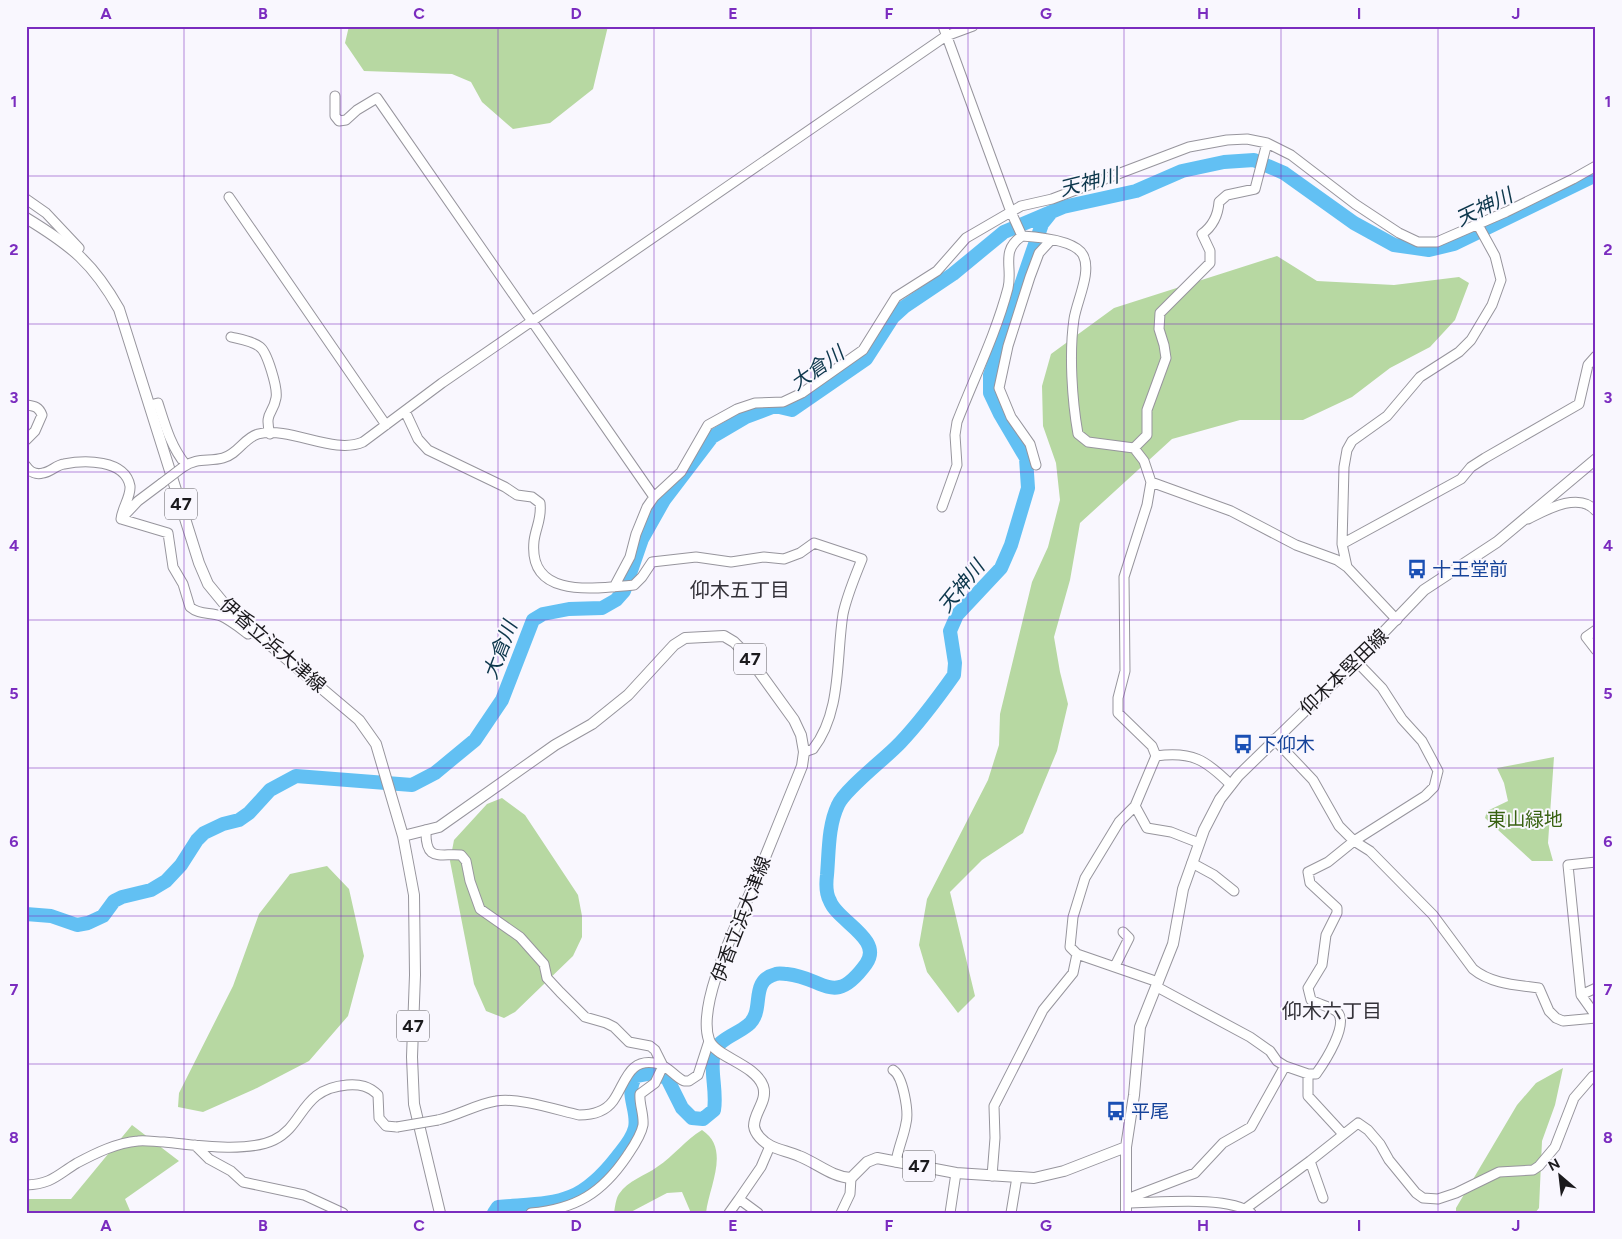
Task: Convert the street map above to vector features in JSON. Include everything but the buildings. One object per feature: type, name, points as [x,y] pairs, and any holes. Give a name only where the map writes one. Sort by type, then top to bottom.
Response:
[{"type":"main road","name":"伊香立浜大津線","points":[[26,218],[77,251],[106,285],[119,310],[199,563],[208,584],[230,612],[359,720],[376,744],[403,836],[414,895],[415,975],[412,1057],[414,1104],[439,1212]]},
{"type":"main road","name":"仰木本堅田線","points":[[1126,1147],[1134,1094],[1140,1027],[1173,944],[1178,910],[1192,863],[1220,798],[1274,739],[1356,661],[1424,590],[1521,522],[1596,459]]},
{"type":"main road","name":"伊香立浜大津線","points":[[403,836],[439,826],[530,762],[592,724],[628,695],[674,645],[685,638],[724,636],[734,642],[747,655],[794,720],[801,735],[804,752],[802,766],[723,957],[707,1017],[711,1044]]},
{"type":"main road","points":[[711,1044],[760,1080],[764,1097],[755,1129],[759,1137],[770,1146],[799,1156],[840,1177],[851,1178]]},
{"type":"main road","points":[[1126,1147],[1127,1205]]},
{"type":"main road","name":"47","points":[[851,1178],[872,1159],[956,1173],[1034,1178],[1056,1174],[1126,1147]]},
{"type":"street","points":[[943,26],[1011,212],[1023,235]]},
{"type":"street","points":[[121,519],[138,501],[184,466],[197,460],[223,458],[233,454],[258,434],[302,437],[348,446],[363,442],[532,321],[946,36],[973,26]]},
{"type":"street","points":[[335,96],[335,116],[339,121],[346,120],[357,110],[377,98],[654,497]]},
{"type":"street","points":[[614,587],[630,557],[641,518],[654,497],[681,472],[708,426],[737,409],[755,403],[783,402],[810,388],[863,350],[896,297],[937,271],[966,238],[1021,206],[1052,198],[1189,147],[1227,140],[1247,139],[1266,143],[1291,155],[1355,204],[1399,233],[1418,242],[1437,242],[1478,225],[1596,166]]},
{"type":"street","points":[[1134,448],[1147,435],[1147,410],[1166,358],[1159,329],[1160,313],[1210,263],[1210,251],[1202,234],[1210,228],[1218,214],[1219,202],[1227,195],[1255,189],[1266,143]]},
{"type":"street","points":[[230,198],[386,425]]},
{"type":"street","points":[[26,199],[46,213],[79,248],[77,251]]},
{"type":"street","points":[[1348,567],[1342,544],[1344,467],[1352,441],[1386,416],[1420,377],[1459,352],[1471,340],[1499,286],[1500,269],[1478,225]]},
{"type":"street","points":[[1023,235],[1068,243],[1082,253],[1086,270],[1074,319],[1072,350],[1078,434],[1088,442],[1134,448],[1144,462],[1151,482],[1147,505],[1124,577],[1125,671],[1118,698],[1118,713],[1152,746],[1156,756],[1135,806],[1119,822],[1084,878],[1077,897],[1070,947],[1077,954],[1115,966],[1158,985],[1250,1037],[1270,1051],[1277,1061],[1285,1066],[1308,1074],[1316,1074],[1325,1062],[1341,1026],[1341,1018],[1337,1012],[1317,1003],[1308,995],[1308,988],[1322,966],[1326,935],[1337,908],[1310,883],[1308,872],[1328,862],[1354,841],[1425,796],[1434,787],[1438,771],[1422,741],[1402,719],[1382,688],[1356,661]]},
{"type":"street","points":[[942,507],[957,465],[955,435],[957,422],[998,322],[1008,286],[1008,254],[1013,244],[1023,235]]},
{"type":"street","points":[[1036,465],[1030,444],[1011,416],[998,388],[1008,346],[1038,253],[1048,240]]},
{"type":"street","points":[[231,336],[259,345],[264,351],[276,391],[274,405],[268,416],[270,434]]},
{"type":"street","points":[[1342,544],[1460,478],[1485,458],[1579,404],[1588,365],[1596,356]]},
{"type":"street","points":[[150,405],[158,402],[170,438],[184,466]]},
{"type":"street","points":[[26,405],[34,406],[40,410],[42,415],[35,431],[26,438]]},
{"type":"street","points":[[405,411],[418,439],[428,450],[505,487],[517,495],[532,497],[540,503],[541,517],[534,540],[535,556],[542,572],[552,583],[564,587],[634,585],[642,578],[652,562],[696,557],[732,562],[764,557],[784,559],[814,543],[862,559],[843,614],[838,668],[825,728],[813,749],[804,752]]},
{"type":"street","points":[[26,466],[35,474],[43,473],[62,464],[91,461],[117,468],[124,473],[130,487],[121,519]]},
{"type":"street","points":[[1151,482],[1231,511],[1296,545],[1337,560],[1348,567],[1397,620]]},
{"type":"street","points":[[1521,522],[1549,508],[1568,503],[1586,504],[1596,511]]},
{"type":"street","points":[[121,519],[168,533],[173,567],[183,584],[190,607],[200,613],[213,613],[223,617],[248,634],[254,631]]},
{"type":"street","points":[[1596,630],[1586,637],[1596,650]]},
{"type":"street","points":[[1274,739],[1313,780],[1332,816],[1354,841],[1370,851],[1432,915],[1470,966],[1481,975],[1513,985],[1539,988],[1552,1015],[1563,1020],[1596,1017],[1582,995],[1568,865],[1596,862]]},
{"type":"street","points":[[1156,756],[1170,754],[1193,757],[1211,765],[1231,785]]},
{"type":"street","points":[[1135,806],[1147,828],[1171,832],[1200,843]]},
{"type":"street","points":[[426,830],[427,845],[430,852],[443,857],[461,855],[466,861],[470,881],[480,909],[520,937],[544,964],[547,978],[585,1017],[614,1027],[629,1042],[650,1046],[655,1050],[662,1068],[655,1083],[640,1094],[642,1125],[639,1136],[622,1163],[606,1183],[597,1191],[572,1205],[555,1210],[530,1213]]},
{"type":"street","points":[[1192,863],[1214,875],[1234,891]]},
{"type":"street","points":[[1115,966],[1129,938],[1123,932]]},
{"type":"street","points":[[992,1176],[995,1138],[994,1106],[1043,1010],[1073,973],[1077,954]]},
{"type":"street","points":[[1582,995],[1596,988]]},
{"type":"street","points":[[26,1185],[42,1184],[54,1180],[77,1164],[121,1144],[139,1140],[234,1147],[271,1142],[287,1130],[309,1101],[328,1089],[338,1086],[354,1085],[372,1088],[378,1095],[379,1118],[386,1126],[397,1128],[457,1116],[497,1100],[509,1100],[579,1115],[591,1115],[599,1112],[613,1101],[626,1075],[633,1068],[652,1063],[684,1081],[694,1079],[698,1075],[711,1044]]},
{"type":"street","points":[[1127,1205],[1149,1189],[1195,1173],[1223,1143],[1251,1127],[1285,1066]]},
{"type":"street","points":[[893,1070],[898,1073],[902,1081],[907,1122],[899,1144],[896,1162]]},
{"type":"street","points":[[1308,1074],[1308,1096],[1343,1134]]},
{"type":"street","points":[[1127,1205],[1219,1202],[1242,1210],[1310,1161],[1358,1123],[1380,1144],[1389,1160],[1416,1193],[1423,1198],[1438,1199],[1456,1194],[1499,1172],[1533,1170],[1539,1166],[1554,1148],[1574,1098],[1592,1076],[1596,1076]]},
{"type":"street","points":[[195,1145],[209,1159],[231,1171],[243,1182],[304,1195],[343,1213]]},
{"type":"street","points":[[729,1213],[761,1167],[770,1146]]},
{"type":"street","points":[[1310,1161],[1324,1198]]},
{"type":"street","points":[[950,1213],[956,1173]]},
{"type":"street","points":[[1011,1213],[1017,1177]]},
{"type":"street","points":[[841,1213],[850,1194],[851,1178]]},
{"type":"street","points":[[739,1199],[758,1213]]},
{"type":"green space","points":[[349,26],[608,26],[593,89],[550,123],[513,129],[482,102],[471,82],[452,74],[364,71],[345,43]]},
{"type":"green space","points":[[1277,256],[1317,281],[1394,285],[1459,277],[1469,283],[1455,320],[1430,347],[1390,368],[1352,397],[1303,420],[1240,420],[1172,439],[1080,523],[1070,580],[1054,637],[1068,704],[1057,751],[1023,833],[982,860],[950,892],[975,996],[958,1013],[927,972],[919,945],[927,899],[988,780],[999,745],[1000,714],[1032,582],[1048,547],[1060,500],[1056,463],[1043,426],[1042,386],[1051,354],[1114,308]]},
{"type":"green space","name":"東山緑地","points":[[1554,757],[1548,843],[1553,861],[1532,861],[1485,818],[1487,811],[1508,801],[1504,783],[1497,768]]},
{"type":"green space","points":[[502,798],[525,815],[578,895],[582,916],[582,937],[573,956],[515,1012],[504,1018],[486,1011],[474,984],[450,861],[454,840],[487,804]]},
{"type":"green space","points":[[327,866],[349,889],[364,956],[348,1016],[309,1061],[257,1088],[203,1112],[178,1107],[179,1093],[233,986],[259,914],[290,874]]},
{"type":"green space","points":[[1563,1068],[1555,1105],[1542,1141],[1539,1208],[1535,1213],[1456,1213],[1456,1208],[1517,1105],[1536,1083]]},
{"type":"green space","points":[[132,1125],[179,1161],[125,1199],[131,1213],[26,1213],[26,1199],[71,1199]]},
{"type":"green space","points":[[702,1130],[711,1138],[717,1157],[706,1213],[691,1213],[682,1192],[667,1193],[629,1213],[614,1213],[617,1198],[623,1189],[663,1163],[690,1138]]},
{"type":"waterway","name":"大倉川","points":[[26,914],[51,916],[77,925],[88,923],[103,916],[114,901],[122,897],[151,890],[166,881],[181,865],[197,840],[204,833],[223,824],[239,820],[249,813],[270,790],[296,776],[412,785],[435,773],[475,740],[502,700],[533,620],[543,614],[569,609],[602,608],[616,600],[624,591],[642,539],[664,500],[712,437],[746,417],[775,406],[792,410],[866,359],[893,317],[904,307],[953,274],[1004,232],[1063,207],[1136,191],[1182,171],[1224,162],[1254,160],[1284,173],[1354,223],[1394,245],[1429,250],[1454,244],[1596,175]]},
{"type":"waterway","name":"天神川","points":[[494,1213],[498,1207],[536,1204],[565,1199],[590,1185],[603,1173],[625,1147],[634,1132],[636,1121],[631,1089],[636,1076],[652,1073],[667,1078],[682,1108],[692,1118],[703,1119],[714,1110],[713,1058],[715,1051],[722,1042],[743,1029],[753,1019],[762,983],[767,978],[777,974],[787,974],[837,988],[846,985],[866,964],[870,955],[869,946],[864,938],[834,908],[828,895],[829,839],[832,822],[842,798],[907,735],[954,675],[955,663],[950,631],[957,615],[1001,568],[1011,545],[1028,488],[1026,458],[990,393],[990,375],[1042,224],[1050,214]]},
{"type":"place","name":"十王堂前","points":[[1417,569]]},
{"type":"place","name":"下仰木","points":[[1243,744]]},
{"type":"place","name":"平尾","points":[[1116,1111]]},
{"type":"district","name":"仰木五丁目","points":[[740,590]]},
{"type":"district","name":"仰木六丁目","points":[[1332,1011]]}]
